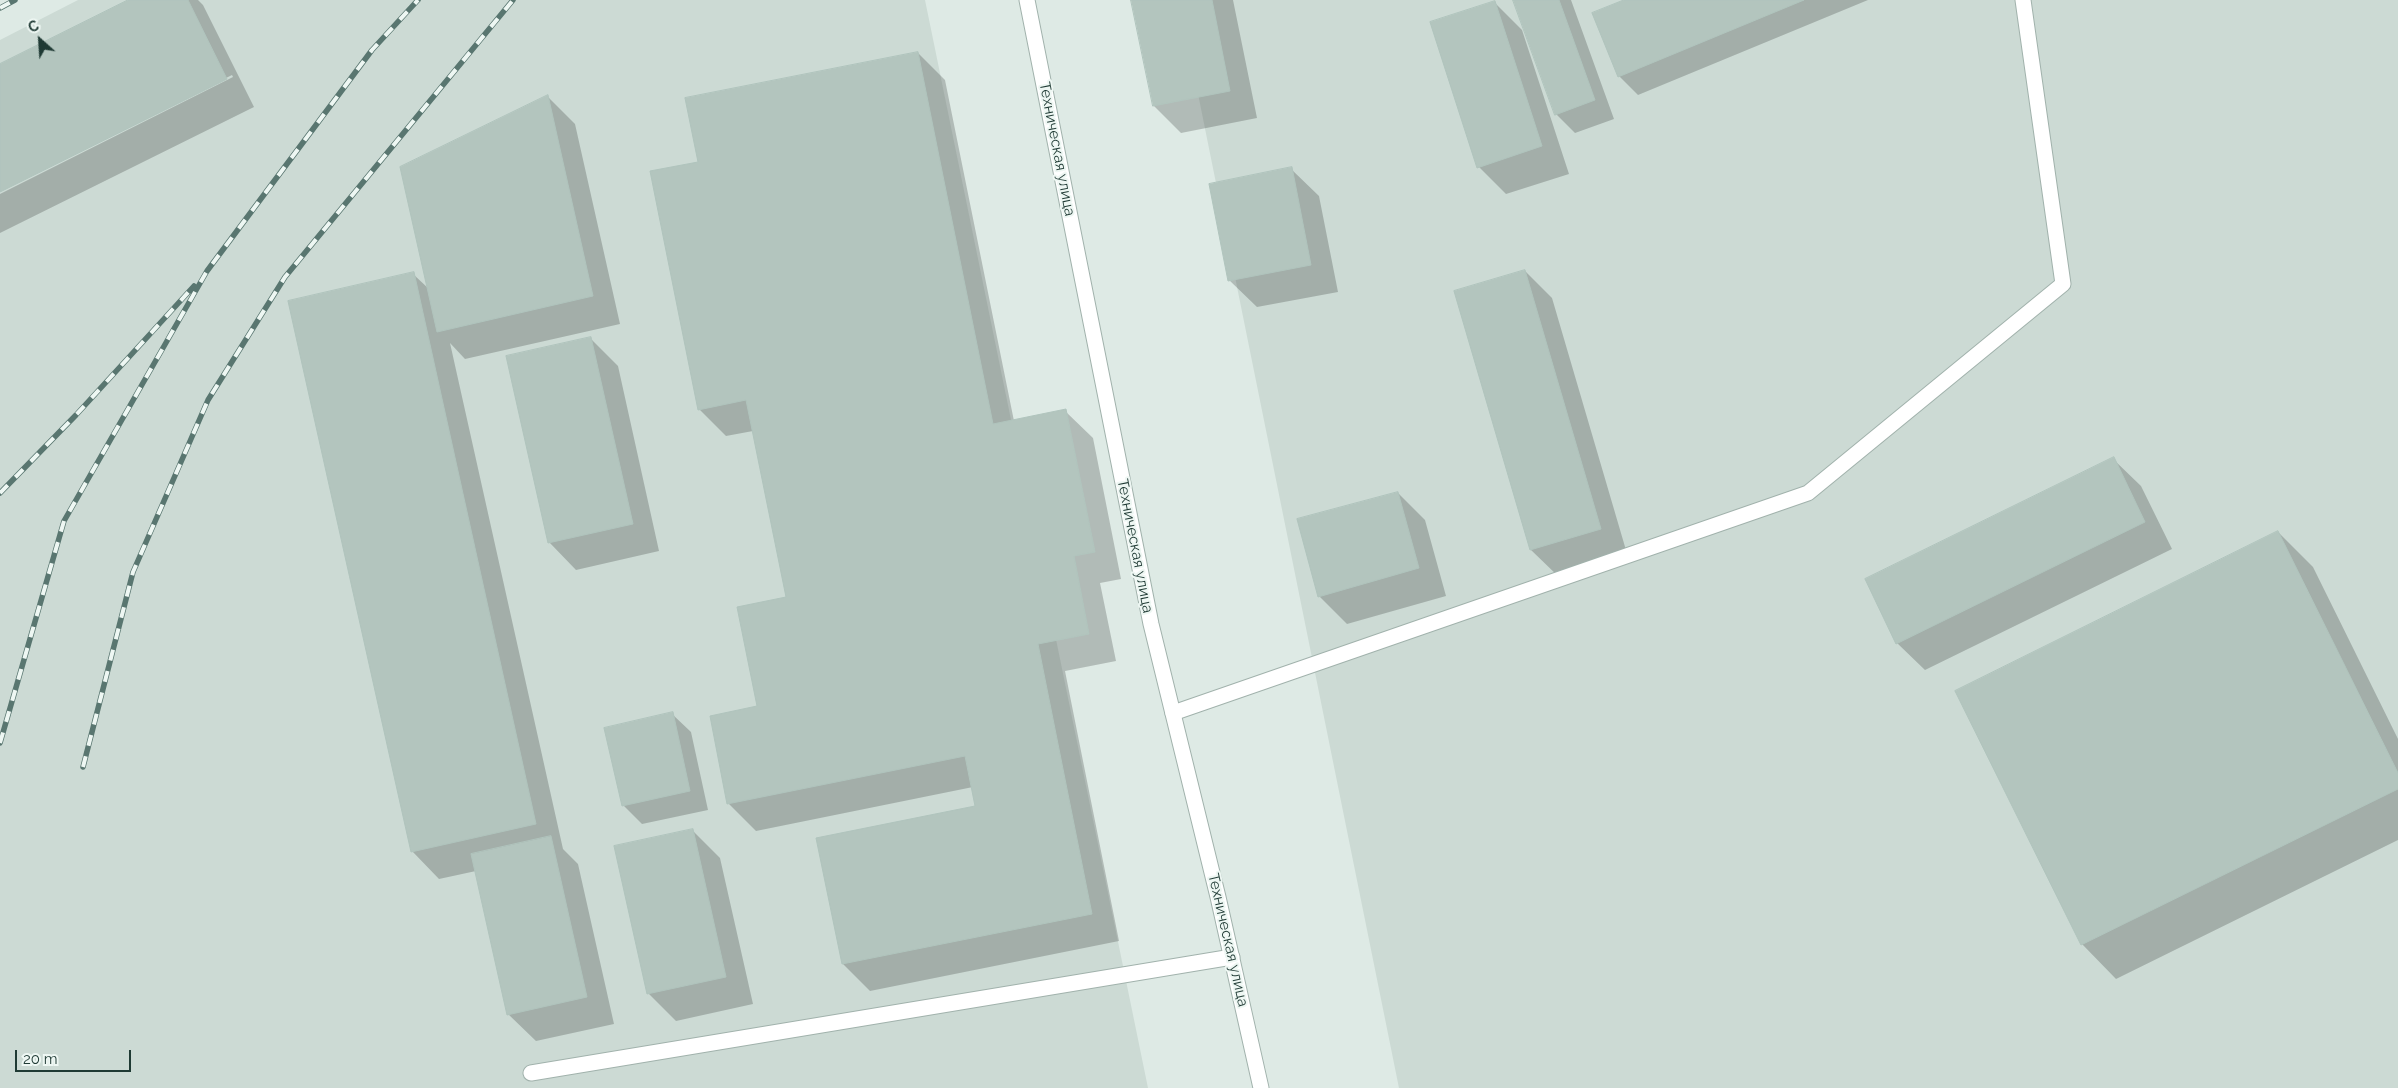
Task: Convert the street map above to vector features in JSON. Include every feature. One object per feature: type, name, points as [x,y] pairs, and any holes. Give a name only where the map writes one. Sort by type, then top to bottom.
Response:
[{"type":"street","name":"Техническая улица","points":[[1027,0],[1151,624],[1232,957],[1260,1088]]},
{"type":"street","points":[[1173,713],[1808,493],[2063,284],[2023,0]]},
{"type":"street","points":[[531,1073],[1232,957]]},
{"type":"shaded area","points":[[78,0],[925,0],[1148,1088],[0,1088],[0,40]]},
{"type":"shaded area","points":[[1179,0],[2398,0],[2398,1088],[1399,1088]]},
{"type":"building","points":[[128,0],[188,0],[227,79],[0,192],[0,64]]},
{"type":"building","points":[[1131,0],[1212,0],[1230,91],[1153,106]]},
{"type":"building","points":[[1513,0],[1559,0],[1595,100],[1555,115]]},
{"type":"building","points":[[1624,0],[1804,0],[1618,77],[1592,13]]},
{"type":"building","points":[[1495,1],[1542,146],[1477,168],[1430,22]]},
{"type":"building","points":[[918,52],[993,424],[1066,409],[1095,552],[1074,556],[1089,634],[1038,644],[1092,914],[842,964],[816,838],[975,806],[965,756],[727,804],[710,716],[757,706],[737,607],[786,597],[746,400],[698,410],[650,171],[698,162],[685,98]]},
{"type":"building","points":[[548,95],[593,296],[437,332],[400,167]]},
{"type":"building","points":[[1292,167],[1311,265],[1228,281],[1209,184]]},
{"type":"building","points":[[1525,270],[1601,529],[1530,550],[1454,291]]},
{"type":"building","points":[[414,272],[536,824],[411,852],[288,301]]},
{"type":"building","points":[[591,337],[633,524],[548,543],[506,356]]},
{"type":"building","points":[[2114,457],[2145,522],[1896,644],[1865,579]]},
{"type":"building","points":[[1398,492],[1419,568],[1318,597],[1297,519]]},
{"type":"building","points":[[2278,531],[2398,773],[2398,789],[2081,945],[1955,691]]},
{"type":"building","points":[[673,712],[690,791],[622,806],[604,728]]},
{"type":"building","points":[[693,829],[726,977],[647,994],[614,846]]},
{"type":"building","points":[[551,836],[587,997],[507,1015],[471,854]]},
{"type":"railway","points":[[0,8],[15,0]]},
{"type":"railway","points":[[0,743],[64,521],[207,271],[372,50],[418,0]]},
{"type":"railway","points":[[83,767],[133,572],[208,400],[285,277],[513,0]]},
{"type":"railway","points":[[0,493],[76,415],[194,286]]}]
